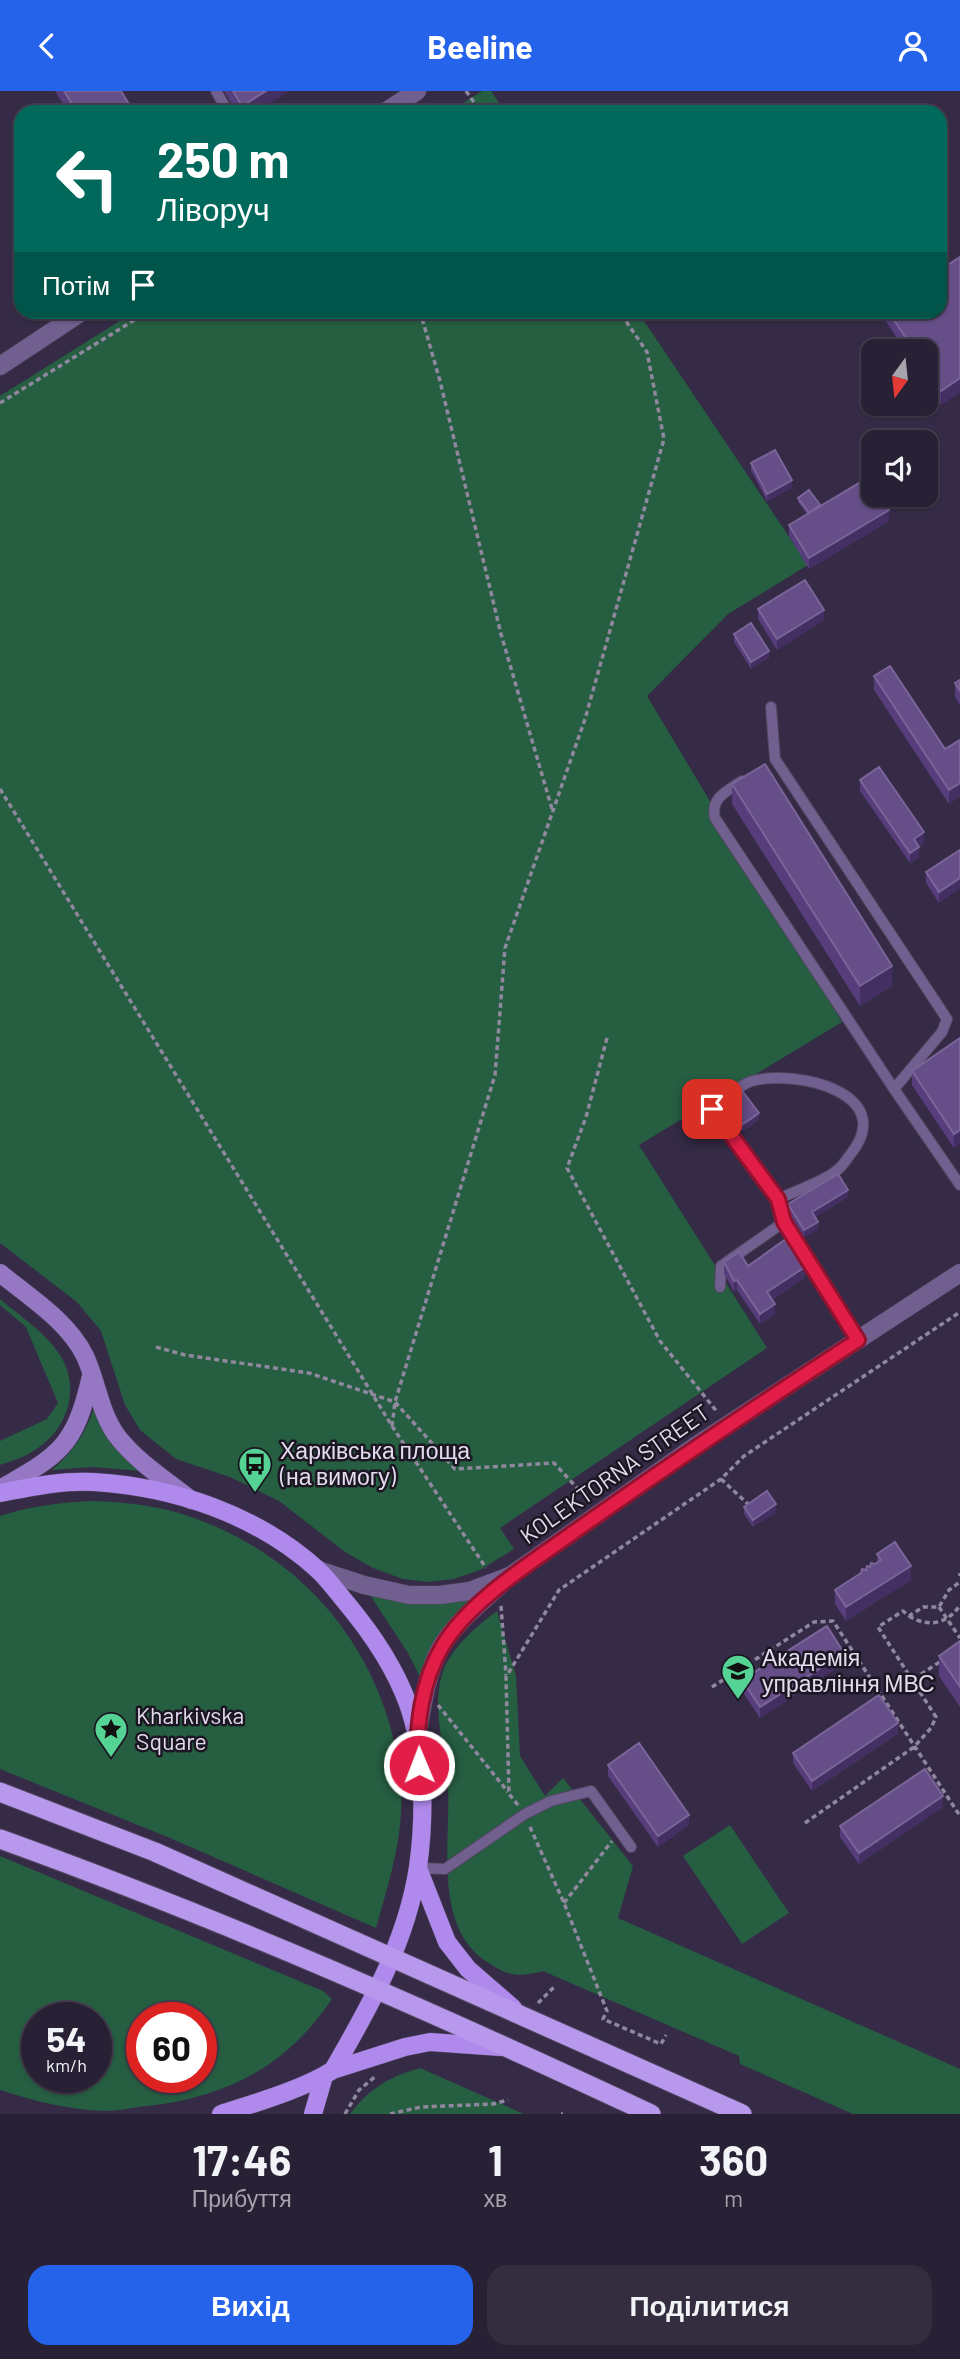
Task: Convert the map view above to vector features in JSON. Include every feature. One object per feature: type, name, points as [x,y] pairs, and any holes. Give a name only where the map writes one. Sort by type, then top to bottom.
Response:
[{"type":"highway","points":[[0,1791],[155,1852],[742,2114]]},
{"type":"highway","points":[[0,1839],[277,1947],[508,2047],[651,2114]]},
{"type":"main road","points":[[0,1273],[66,1330],[85,1356],[116,1435],[136,1456],[191,1500]]},
{"type":"main road","points":[[0,1491],[59,1451],[78,1424],[91,1375]]},
{"type":"main road","points":[[0,1491],[45,1484],[93,1482],[139,1487],[235,1515],[281,1541],[318,1570],[362,1622],[391,1666],[408,1705],[416,1741],[422,1790],[418,1868],[393,1959],[329,2073],[313,2114]]},
{"type":"main road","points":[[418,1868],[447,1942],[468,1969],[523,2018]]},
{"type":"main road","points":[[221,2114],[405,2047],[429,2042],[508,2047]]},
{"type":"street","points":[[396,105],[417,91]]},
{"type":"street","points":[[0,366],[71,319]]},
{"type":"street","name":"KOLEKTORNA STREET","points":[[416,1741],[426,1689],[442,1647],[462,1621],[510,1576],[694,1447],[960,1273]]},
{"type":"street","name":"KOLEKTORNA STREET","points":[[318,1570],[364,1585],[409,1595],[470,1591],[510,1576]]},
{"type":"lane","points":[[771,706],[775,759],[947,1019],[942,1032],[894,1089]]},
{"type":"lane","points":[[764,766],[775,759]]},
{"type":"lane","points":[[753,774],[720,796],[714,804],[715,818],[960,1185]]},
{"type":"lane","points":[[778,1199],[836,1172],[856,1147],[862,1134],[863,1119],[856,1103],[842,1092],[788,1078],[750,1081],[712,1109],[778,1199],[784,1222],[858,1340]]},
{"type":"lane","points":[[720,1287],[720,1266],[784,1222]]},
{"type":"lane","points":[[418,1868],[445,1869],[525,1814],[551,1801],[591,1791],[631,1847]]},
{"type":"path","points":[[0,403],[136,319]]},
{"type":"path","points":[[422,319],[440,381],[501,634],[553,811]]},
{"type":"path","points":[[391,1426],[394,1402],[495,1075],[505,948],[585,719],[664,439],[647,352],[624,319]]},
{"type":"path","points":[[0,789],[391,1426],[489,1571]]},
{"type":"path","points":[[607,1038],[586,1117],[567,1168],[660,1341],[721,1418]]},
{"type":"path","points":[[506,1677],[558,1590],[721,1479],[744,1456],[960,1312]]},
{"type":"path","points":[[156,1347],[185,1355],[309,1373],[394,1402],[456,1469],[554,1462],[600,1514]]},
{"type":"path","points":[[721,1479],[749,1505]]},
{"type":"path","points":[[939,1607],[948,1590],[960,1582]]},
{"type":"path","points":[[501,1602],[509,1794]]},
{"type":"path","points":[[805,1823],[914,1747],[931,1728],[936,1717],[878,1626],[903,1611],[923,1623],[940,1622],[947,1619],[960,1605]]},
{"type":"path","points":[[909,1616],[923,1607],[939,1607]]},
{"type":"path","points":[[939,1607],[960,1638]]},
{"type":"path","points":[[712,1687],[814,1622],[833,1622],[960,1817]]},
{"type":"path","points":[[914,1679],[948,1656]]},
{"type":"path","points":[[433,1699],[525,1814],[607,2011],[603,2019],[661,2044],[666,2035]]},
{"type":"path","points":[[564,1903],[620,1831]]},
{"type":"path","points":[[345,2114],[359,2090],[383,2072]]},
{"type":"path","points":[[390,2114],[421,2108],[493,2104],[508,2100]]},
{"type":"green space","points":[[482,91],[491,91],[500,105],[460,105]]},
{"type":"green space","points":[[123,319],[643,319],[808,565],[728,614],[647,696],[842,1022],[639,1145],[767,1348],[500,1528],[514,1549],[480,1570],[454,1579],[428,1582],[403,1579],[373,1568],[345,1552],[279,1501],[230,1477],[176,1459],[140,1430],[125,1405],[101,1331],[77,1302],[0,1243],[0,396]]},
{"type":"green space","points":[[0,1299],[40,1332],[60,1355],[70,1381],[70,1394],[68,1407],[56,1431],[27,1455],[0,1465],[0,1441],[47,1419],[58,1403],[26,1327],[0,1305]]},
{"type":"green space","points":[[94,1408],[112,1444],[141,1471],[92,1467],[52,1470],[78,1442]]},
{"type":"green space","points":[[95,1501],[159,1508],[224,1530],[265,1554],[302,1582],[333,1616],[359,1653],[380,1695],[394,1740],[401,1788],[398,1841],[376,1928],[170,1838],[0,1769],[0,1516],[47,1505]]},
{"type":"green space","points":[[370,1595],[423,1604],[476,1598],[441,1632],[420,1677],[408,1653]]},
{"type":"green space","points":[[497,1611],[516,1676],[520,1756],[545,1796],[563,1778],[633,1866],[618,1918],[960,2069],[960,2114],[853,2114],[740,2064],[739,2056],[543,1971],[518,1975],[499,1969],[484,1960],[468,1944],[457,1925],[448,1879],[448,1785],[438,1697],[448,1660],[474,1630]]},
{"type":"green space","points":[[730,1825],[789,1913],[742,1944],[683,1856]]},
{"type":"green space","points":[[0,1856],[323,1991],[332,1999],[314,2023],[275,2060],[253,2074],[217,2090],[217,2002],[126,2002],[126,2093],[210,2093],[177,2101],[105,2111],[78,2109],[0,2090]]},
{"type":"green space","points":[[420,2068],[524,2114],[350,2114],[365,2097],[381,2085]]},
{"type":"building","points":[[64,91],[121,91],[129,105],[73,105]]},
{"type":"building","points":[[233,91],[266,91],[244,105]]},
{"type":"building","points":[[960,257],[960,378],[941,391],[938,386],[938,339],[906,339],[893,319],[947,319],[947,265]]},
{"type":"building","points":[[775,450],[792,480],[767,494],[751,463]]},
{"type":"building","points":[[861,482],[861,507],[887,507],[889,510],[809,558],[789,525]]},
{"type":"building","points":[[809,490],[820,505],[809,513],[798,498]]},
{"type":"building","points":[[805,580],[824,610],[777,639],[758,609]]},
{"type":"building","points":[[751,623],[769,651],[751,662],[734,634]]},
{"type":"building","points":[[890,666],[945,749],[960,740],[960,783],[949,790],[874,676]]},
{"type":"building","points":[[765,764],[892,966],[860,986],[732,784]]},
{"type":"building","points":[[879,767],[924,832],[914,839],[919,847],[910,853],[860,780]]},
{"type":"building","points":[[960,850],[960,878],[939,892],[926,872]]},
{"type":"building","points":[[960,1038],[960,1130],[954,1134],[912,1071]]},
{"type":"building","points":[[740,1088],[759,1113],[743,1124],[725,1099]]},
{"type":"building","points":[[838,1174],[848,1190],[812,1212],[818,1222],[804,1230],[788,1204]]},
{"type":"building","points":[[786,1239],[805,1267],[767,1292],[775,1304],[760,1314],[737,1280],[734,1281],[724,1262],[739,1252],[748,1266]]},
{"type":"building","points":[[767,1491],[776,1504],[753,1520],[744,1507]]},
{"type":"building","points":[[895,1542],[911,1566],[846,1607],[835,1590],[861,1573],[862,1569],[870,1567],[871,1563],[875,1564],[881,1560],[877,1554]]},
{"type":"building","points":[[827,1626],[844,1653],[760,1707],[742,1680]]},
{"type":"building","points":[[960,1641],[960,1687],[939,1656]]},
{"type":"building","points":[[879,1695],[898,1723],[812,1781],[793,1753]]},
{"type":"building","points":[[639,1743],[689,1815],[658,1836],[608,1765]]},
{"type":"building","points":[[925,1769],[943,1796],[859,1853],[840,1826]]},
{"type":"place","name":"Харківська площа (на вимогу)","points":[[255,1494]]},
{"type":"place","name":"Академія управління МВС","points":[[738,1701]]},
{"type":"place","name":"Kharkivska Square","points":[[111,1759]]},
{"type":"route","points":[[419,1765],[416,1741],[432,1670],[442,1647],[462,1621],[510,1576],[694,1447],[858,1340],[784,1222],[778,1199],[712,1109]]}]
